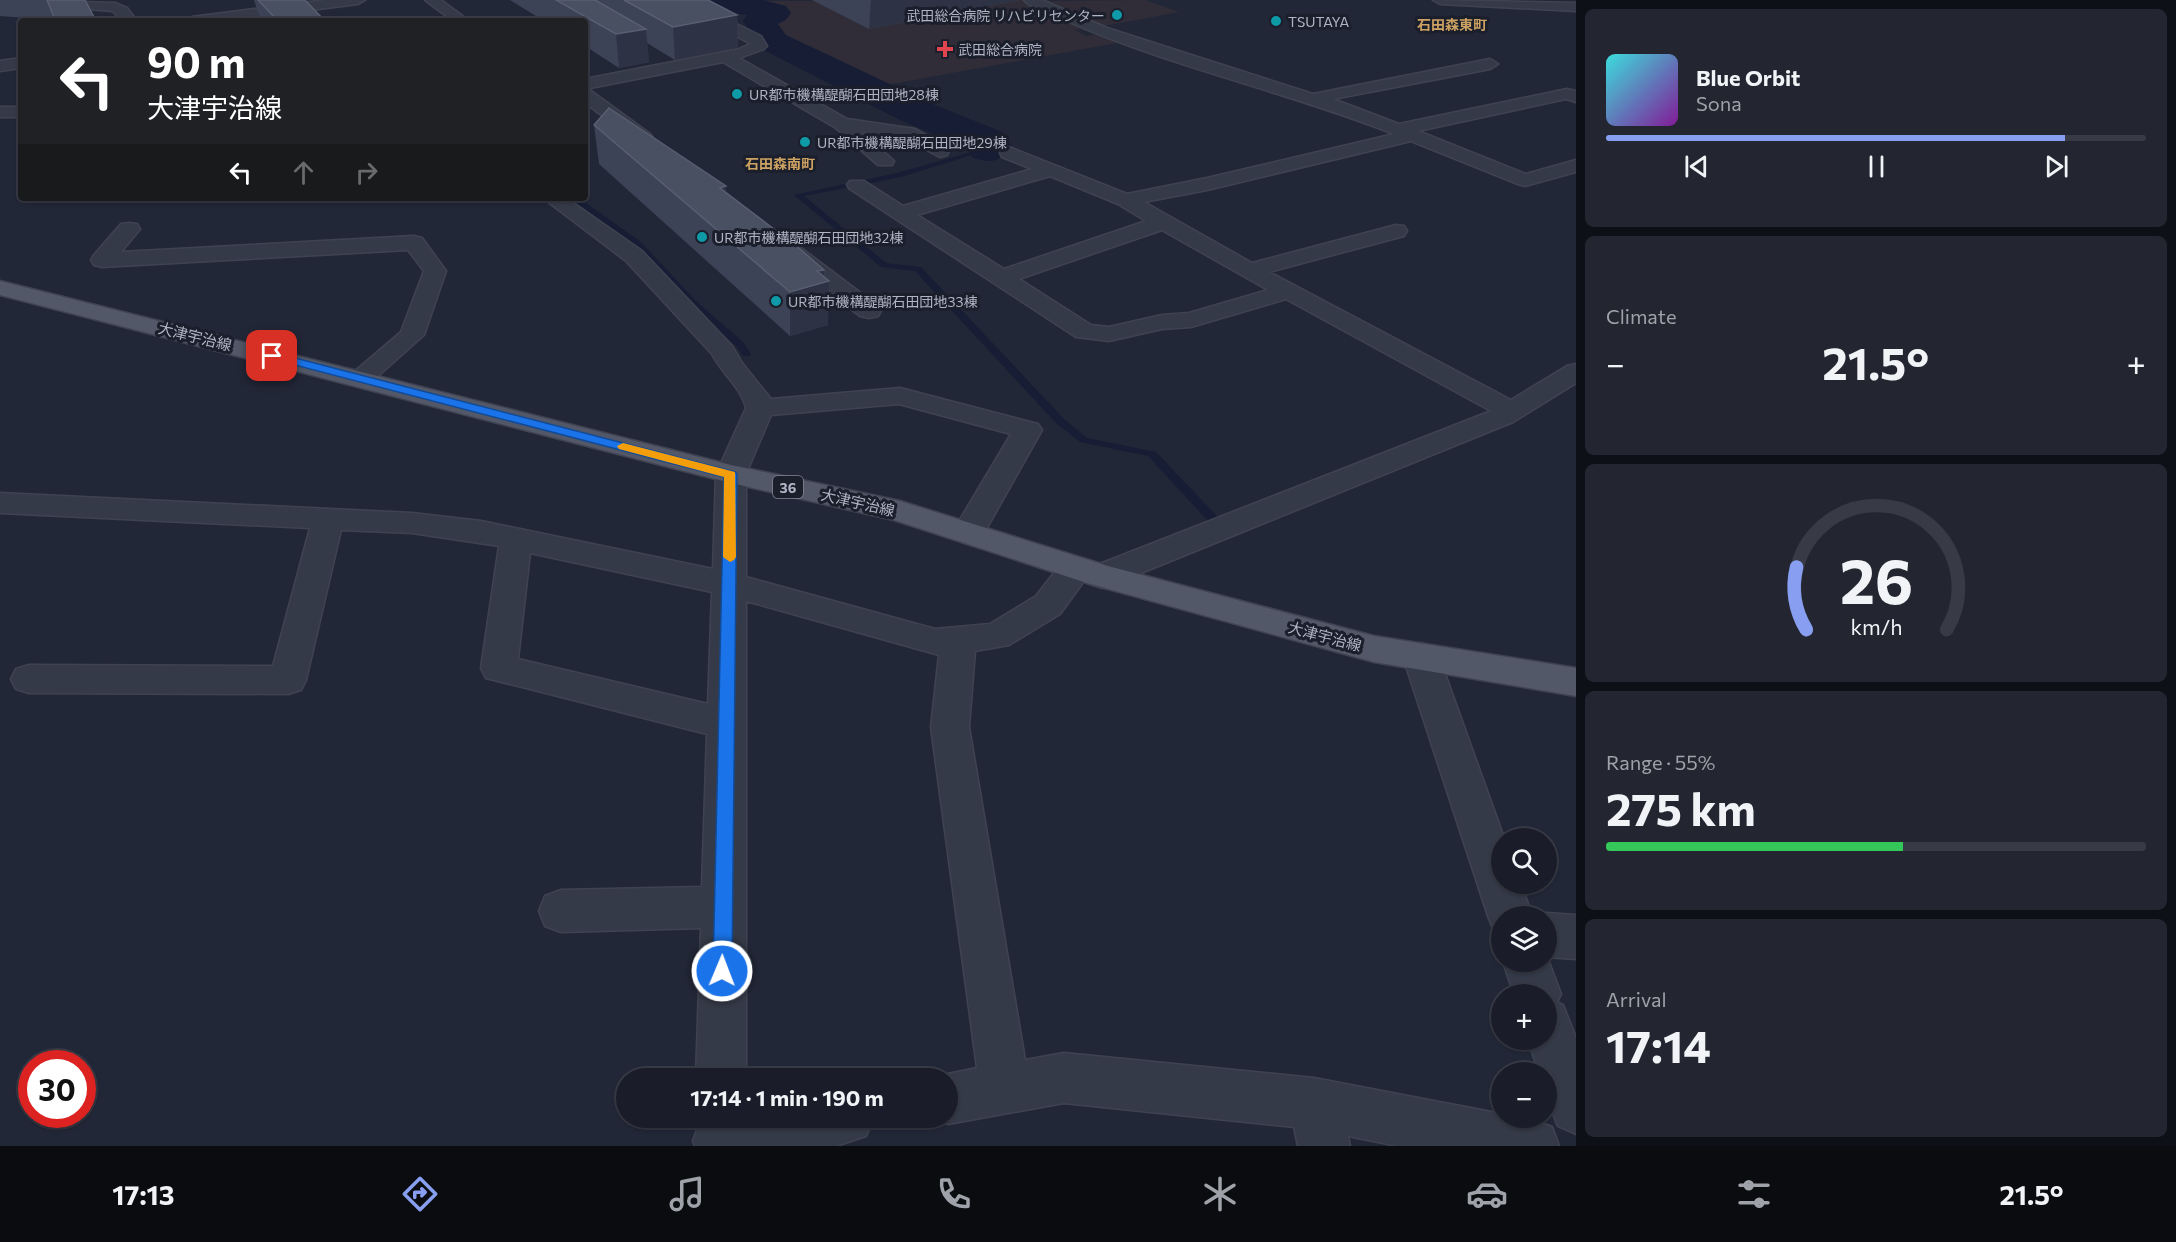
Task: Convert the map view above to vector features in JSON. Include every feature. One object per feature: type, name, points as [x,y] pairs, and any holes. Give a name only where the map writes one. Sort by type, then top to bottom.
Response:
[{"type":"main road","name":"大津宇治線","points":[[0,288],[731,474],[900,511],[1089,572],[1374,649],[1576,682]]},
{"type":"street","points":[[23,0],[115,7],[128,18]]},
{"type":"street","points":[[216,18],[358,0]]},
{"type":"street","points":[[432,0],[458,18]]},
{"type":"street","points":[[588,83],[743,53],[759,46],[760,42],[676,0]]},
{"type":"street","points":[[1031,0],[1102,31],[1255,82],[1312,98],[1407,132],[1525,180],[1576,166]]},
{"type":"street","points":[[1440,0],[1576,7]]},
{"type":"street","points":[[310,6],[321,18]]},
{"type":"street","points":[[651,54],[671,66]]},
{"type":"street","points":[[724,57],[842,123],[885,161]]},
{"type":"street","points":[[0,66],[18,63]]},
{"type":"street","points":[[1312,98],[1490,64]]},
{"type":"street","points":[[1125,200],[1208,184],[1407,132],[1567,94],[1576,97]]},
{"type":"street","points":[[588,97],[663,152]]},
{"type":"street","points":[[0,112],[18,112]]},
{"type":"street","points":[[842,123],[909,133],[940,151]]},
{"type":"street","points":[[1009,153],[1125,200],[1288,291],[1512,411]]},
{"type":"street","points":[[1177,167],[1208,184]]},
{"type":"street","points":[[900,213],[1051,170]]},
{"type":"street","points":[[857,186],[1085,332],[1109,334],[1162,322],[1191,320],[1288,291]]},
{"type":"street","points":[[557,201],[634,256],[723,351],[731,366],[758,399],[760,408],[731,474],[721,1068]]},
{"type":"street","points":[[1001,278],[1164,222]]},
{"type":"street","points":[[129,230],[102,260],[414,243],[435,271],[412,335],[360,378]]},
{"type":"street","points":[[1250,270],[1396,231]]},
{"type":"street","points":[[775,239],[869,311]]},
{"type":"street","points":[[0,503],[411,523],[516,540],[729,584],[935,642],[997,636],[1048,605],[1089,572],[1512,411],[1576,372]]},
{"type":"street","points":[[760,408],[900,396],[1028,429],[968,533]]},
{"type":"street","points":[[29,679],[288,680],[328,519]]},
{"type":"street","points":[[516,540],[499,668],[727,724]]},
{"type":"street","points":[[958,640],[950,727],[1005,1089]]},
{"type":"street","points":[[1421,657],[1507,906]]},
{"type":"street","points":[[561,911],[724,907]]},
{"type":"street","points":[[1557,935],[1576,937]]},
{"type":"street","points":[[1556,1050],[1576,1108]]},
{"type":"street","points":[[958,1097],[1064,1078],[1319,1125],[1533,1146]]},
{"type":"street","points":[[720,1135],[773,1128]]},
{"type":"shaded area","name":"武田総合病院","points":[[1027,0],[1087,27],[1075,30],[1086,36],[1101,33],[1128,41],[875,87],[796,42],[789,43],[777,37],[767,20],[789,13],[740,1]]},
{"type":"shaded area","name":"武田総合病院","points":[[1145,0],[1179,12],[1104,26],[1097,25],[1047,1]]},
{"type":"building","points":[[47,0],[85,0],[94,18],[56,18]]},
{"type":"building","points":[[258,0],[305,0],[322,18],[275,18]]},
{"type":"building","points":[[556,0],[595,0],[646,29],[616,34]]},
{"type":"building","points":[[624,0],[708,0],[737,15],[673,27]]},
{"type":"building","points":[[609,108],[726,186],[720,188],[800,249],[824,270],[817,271],[829,281],[790,292],[594,125]]},
{"type":"waterway","points":[[710,0],[720,4],[741,4],[775,13],[759,21],[774,42],[916,112],[987,141],[991,146],[988,149]]},
{"type":"waterway","points":[[988,149],[898,175],[798,195],[884,265],[918,269],[1060,421],[1084,440],[1152,454],[1212,518]]},
{"type":"waterway","points":[[578,201],[638,244],[692,302],[740,344],[746,354]]},
{"type":"slow traffic","points":[[623,446],[731,474],[730,557]]},
{"type":"place","name":"武田総合病院 リハビリセンター","points":[[1117,15]]},
{"type":"place","name":"TSUTAYA","points":[[1276,21]]},
{"type":"place","name":"武田総合病院","points":[[945,49]]},
{"type":"place","name":"UR都市機構醍醐石田団地28棟","points":[[737,94]]},
{"type":"place","name":"UR都市機構醍醐石田団地29棟","points":[[805,142]]},
{"type":"place","name":"UR都市機構醍醐石田団地32棟","points":[[702,237]]},
{"type":"place","name":"UR都市機構醍醐石田団地33棟","points":[[776,301]]},
{"type":"district","name":"石田森東町","points":[[1452,24]]},
{"type":"district","name":"石田森南町","points":[[780,163]]},
{"type":"route","points":[[272,356],[731,474],[722,971]]}]
